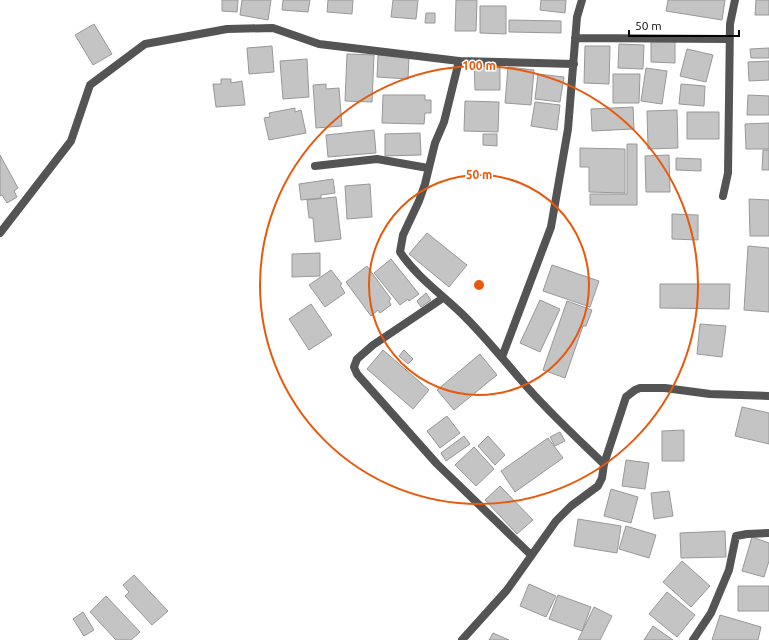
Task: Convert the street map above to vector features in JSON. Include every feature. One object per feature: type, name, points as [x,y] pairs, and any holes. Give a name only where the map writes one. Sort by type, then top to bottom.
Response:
[{"type":"street","points":[[502,357],[552,227],[568,129],[577,18],[582,0]]},
{"type":"street","points":[[723,196],[728,173],[729,39],[734,0]]},
{"type":"street","points":[[0,233],[71,141],[90,85],[145,44],[227,29],[273,28],[320,44],[459,61],[574,64]]},
{"type":"street","points":[[576,38],[729,39]]},
{"type":"street","points":[[459,61],[444,122],[435,143],[425,184],[419,201],[403,235],[400,252],[407,263],[443,298],[460,312],[502,357],[521,381],[604,464]]},
{"type":"street","points":[[315,166],[377,159],[428,168]]},
{"type":"street","points":[[443,298],[373,345],[357,359],[354,367],[357,374],[437,464],[531,555]]},
{"type":"street","points":[[462,640],[507,590],[556,521],[571,506],[598,486],[602,478],[604,464],[626,397],[640,388],[665,388],[710,394],[769,396]]},
{"type":"street","points":[[693,640],[711,613],[728,570],[736,536],[769,533]]},
{"type":"building","points":[[222,0],[238,0],[237,12],[222,11]]},
{"type":"building","points":[[242,0],[271,0],[268,20],[240,15]]},
{"type":"building","points":[[283,0],[310,0],[308,12],[282,10]]},
{"type":"building","points":[[328,0],[353,0],[352,14],[327,12]]},
{"type":"building","points":[[393,0],[418,0],[416,19],[391,17]]},
{"type":"building","points":[[456,0],[477,0],[476,31],[455,31]]},
{"type":"building","points":[[541,0],[566,0],[565,13],[540,10]]},
{"type":"building","points":[[668,0],[725,0],[722,20],[666,11]]},
{"type":"building","points":[[756,0],[769,0],[769,15],[755,15]]},
{"type":"building","points":[[480,6],[506,6],[506,34],[480,33]]},
{"type":"building","points":[[426,13],[435,13],[435,23],[425,23]]},
{"type":"building","points":[[509,20],[561,21],[561,33],[509,32]]},
{"type":"building","points":[[94,24],[112,54],[93,65],[75,35]]},
{"type":"building","points":[[651,41],[675,41],[675,63],[651,62]]},
{"type":"building","points":[[619,44],[644,45],[643,69],[618,68]]},
{"type":"building","points":[[272,46],[274,72],[249,74],[247,48]]},
{"type":"building","points":[[585,46],[610,46],[609,84],[584,83]]},
{"type":"building","points":[[769,48],[769,58],[751,58],[750,49]]},
{"type":"building","points":[[687,49],[713,55],[706,82],[680,76]]},
{"type":"building","points":[[347,54],[374,55],[372,102],[345,101]]},
{"type":"building","points":[[378,55],[409,57],[408,79],[377,77]]},
{"type":"building","points":[[307,59],[309,97],[283,99],[280,61]]},
{"type":"building","points":[[769,61],[769,80],[749,81],[748,62]]},
{"type":"building","points":[[474,62],[500,62],[500,90],[475,90]]},
{"type":"building","points":[[508,67],[534,70],[531,105],[505,103]]},
{"type":"building","points":[[646,68],[667,71],[662,104],[641,101]]},
{"type":"building","points":[[538,74],[564,77],[560,102],[535,99]]},
{"type":"building","points":[[613,74],[640,74],[639,103],[613,103]]},
{"type":"building","points":[[221,79],[231,79],[231,83],[242,81],[245,105],[216,107],[213,84],[221,84]]},
{"type":"building","points":[[326,84],[326,89],[339,88],[342,126],[316,128],[313,85]]},
{"type":"building","points":[[681,84],[705,86],[704,106],[679,104]]},
{"type":"building","points":[[383,95],[425,95],[425,100],[431,100],[431,113],[425,113],[424,124],[382,123]]},
{"type":"building","points":[[748,95],[769,96],[769,115],[747,115]]},
{"type":"building","points":[[465,101],[499,102],[498,132],[464,131]]},
{"type":"building","points":[[535,102],[560,105],[557,130],[531,126]]},
{"type":"building","points":[[633,107],[634,129],[592,131],[591,109]]},
{"type":"building","points":[[295,108],[295,112],[301,110],[306,133],[269,140],[264,118],[270,117],[269,113]]},
{"type":"building","points":[[677,110],[678,148],[648,149],[647,111]]},
{"type":"building","points":[[687,112],[719,112],[719,139],[687,139]]},
{"type":"building","points":[[769,123],[769,149],[746,149],[745,124]]},
{"type":"building","points":[[374,130],[376,153],[328,157],[326,135]]},
{"type":"building","points":[[420,133],[421,155],[385,156],[385,134]]},
{"type":"building","points":[[483,134],[497,134],[497,146],[483,145]]},
{"type":"building","points":[[627,144],[637,144],[637,205],[590,205],[590,194],[627,194]]},
{"type":"building","points":[[580,148],[625,149],[625,193],[589,192],[589,167],[580,167]]},
{"type":"building","points":[[763,150],[769,150],[769,170],[762,170]]},
{"type":"building","points":[[0,155],[18,188],[14,191],[17,197],[7,203],[2,195],[0,196]]},
{"type":"building","points":[[669,155],[670,192],[646,192],[645,156]]},
{"type":"building","points":[[676,158],[701,159],[701,171],[676,170]]},
{"type":"building","points":[[333,179],[335,193],[321,195],[321,198],[301,200],[299,184]]},
{"type":"building","points":[[370,184],[372,217],[347,219],[345,186]]},
{"type":"building","points":[[336,197],[341,239],[315,242],[313,218],[309,218],[307,200]]},
{"type":"building","points":[[749,199],[769,200],[769,236],[750,236]]},
{"type":"building","points":[[672,214],[698,215],[698,240],[672,239]]},
{"type":"building","points":[[427,233],[467,265],[449,287],[409,254]]},
{"type":"building","points":[[748,246],[769,248],[769,312],[744,310]]},
{"type":"building","points":[[320,253],[320,276],[292,277],[292,254]]},
{"type":"building","points":[[391,259],[419,294],[400,305],[374,273]]},
{"type":"building","points":[[552,265],[599,281],[590,307],[543,291]]},
{"type":"building","points":[[367,266],[391,299],[389,301],[391,305],[380,313],[378,310],[371,316],[346,282]]},
{"type":"building","points":[[331,270],[342,284],[340,285],[345,293],[325,307],[309,285]]},
{"type":"building","points":[[660,284],[730,284],[729,309],[660,308]]},
{"type":"building","points":[[426,293],[431,300],[421,307],[417,301]]},
{"type":"building","points":[[540,300],[560,309],[540,352],[520,343]]},
{"type":"building","points":[[567,301],[592,310],[586,326],[583,326],[565,378],[543,370]]},
{"type":"building","points":[[311,304],[332,335],[309,350],[289,319]]},
{"type":"building","points":[[700,324],[726,326],[722,357],[697,354]]},
{"type":"building","points":[[383,350],[429,390],[413,409],[367,369]]},
{"type":"building","points":[[404,350],[413,359],[408,364],[399,356]]},
{"type":"building","points":[[480,354],[497,375],[454,410],[437,390]]},
{"type":"building","points":[[742,407],[769,413],[769,444],[735,436]]},
{"type":"building","points":[[447,416],[460,433],[440,448],[427,431]]},
{"type":"building","points":[[684,430],[684,461],[662,461],[662,431]]},
{"type":"building","points":[[560,432],[565,441],[555,446],[550,437]]},
{"type":"building","points":[[464,436],[470,444],[446,461],[441,453]]},
{"type":"building","points":[[488,436],[505,455],[495,465],[478,446]]},
{"type":"building","points":[[548,438],[563,458],[515,492],[501,471]]},
{"type":"building","points":[[474,447],[494,469],[476,486],[455,465]]},
{"type":"building","points":[[626,460],[649,463],[645,489],[622,486]]},
{"type":"building","points":[[500,486],[533,520],[517,534],[485,500]]},
{"type":"building","points":[[611,489],[638,497],[631,523],[604,516]]},
{"type":"building","points":[[669,491],[673,516],[654,519],[651,493]]},
{"type":"building","points":[[578,519],[621,526],[617,553],[574,546]]},
{"type":"building","points":[[626,526],[656,535],[649,558],[619,549]]},
{"type":"building","points":[[725,531],[726,557],[681,558],[680,533]]},
{"type":"building","points":[[752,537],[769,543],[769,561],[764,577],[742,571]]},
{"type":"building","points":[[682,561],[710,586],[691,607],[663,582]]},
{"type":"building","points":[[134,575],[168,611],[152,625],[125,596],[129,592],[123,585]]},
{"type":"building","points":[[529,584],[556,596],[546,617],[520,606]]},
{"type":"building","points":[[738,586],[769,586],[769,611],[738,611]]},
{"type":"building","points":[[667,592],[695,615],[677,637],[649,614]]},
{"type":"building","points":[[558,595],[591,607],[582,631],[549,619]]},
{"type":"building","points":[[106,596],[140,632],[131,640],[116,640],[90,612]]},
{"type":"building","points":[[594,607],[612,616],[600,640],[578,640]]},
{"type":"building","points":[[83,612],[94,630],[84,636],[73,619]]},
{"type":"building","points":[[720,615],[761,627],[758,640],[712,640]]},
{"type":"building","points":[[653,626],[673,640],[644,640]]},
{"type":"building","points":[[493,633],[509,640],[489,640]]}]
